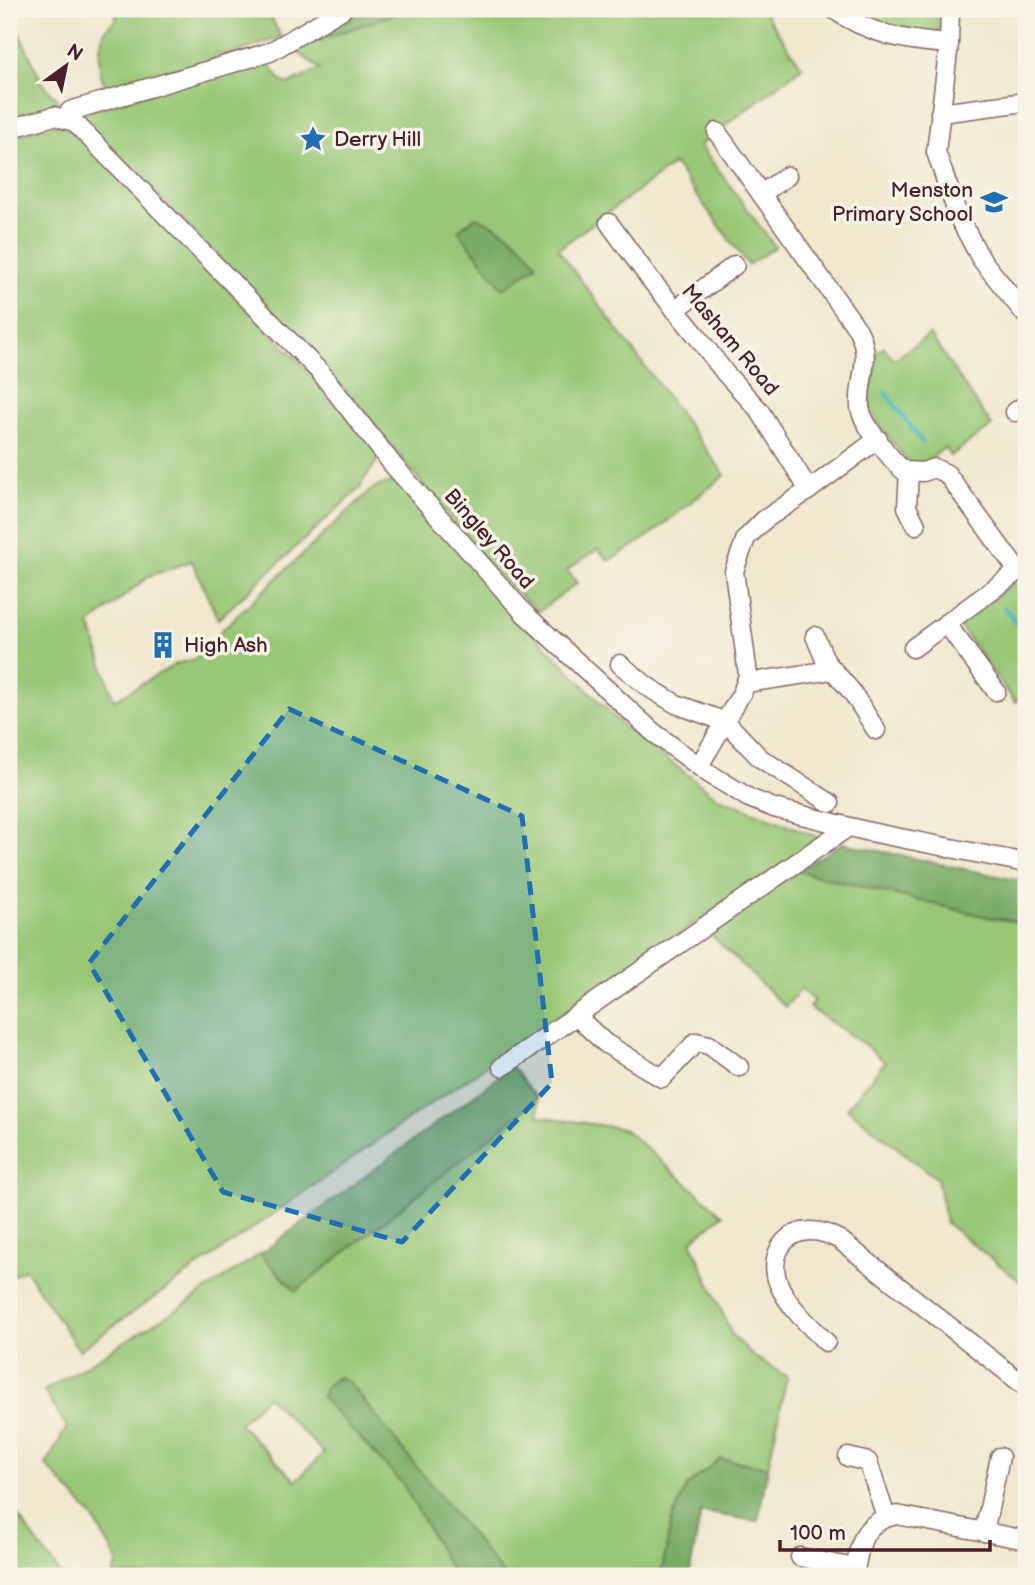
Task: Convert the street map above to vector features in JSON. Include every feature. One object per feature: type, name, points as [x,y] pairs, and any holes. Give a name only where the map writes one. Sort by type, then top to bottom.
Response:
[{"type":"street","points":[[9,129],[54,116],[66,118],[70,111],[270,52],[344,9]]},
{"type":"street","points":[[834,9],[870,30],[895,38],[949,44]]},
{"type":"street","points":[[950,9],[949,44],[936,152],[958,218],[981,259],[1026,315]]},
{"type":"street","points":[[940,113],[1026,102]]},
{"type":"street","name":"Bingley Road","points":[[66,118],[74,122],[321,373],[394,465],[525,614],[627,710],[699,766],[749,797],[774,808],[848,827],[1026,863]]},
{"type":"street","points":[[717,132],[852,321],[863,341],[866,354],[861,411],[878,439],[899,466],[909,472],[923,472],[934,468],[947,474],[1018,571],[913,648]]},
{"type":"street","points":[[761,194],[788,176]]},
{"type":"street","name":"Masham Road","points":[[609,223],[725,373],[759,410],[809,490]]},
{"type":"street","points":[[675,310],[735,265]]},
{"type":"street","points":[[699,766],[746,683],[748,667],[734,580],[736,560],[746,538],[752,530],[878,439]]},
{"type":"street","points":[[909,472],[906,508],[916,525]]},
{"type":"street","points":[[946,623],[996,691]]},
{"type":"street","points":[[815,636],[821,654],[852,692],[876,730]]},
{"type":"street","points":[[620,664],[648,687],[676,704],[726,722],[760,758],[830,803]]},
{"type":"street","points":[[746,683],[832,670]]},
{"type":"street","points":[[502,1067],[848,827]]},
{"type":"street","points":[[576,1016],[605,1043],[662,1078],[696,1042],[709,1045],[740,1067]]},
{"type":"street","points":[[826,1342],[781,1290],[774,1273],[775,1259],[782,1245],[794,1234],[824,1232],[840,1240],[1026,1387]]},
{"type":"street","points":[[848,1457],[868,1462],[886,1517]]},
{"type":"street","points":[[984,1532],[1000,1457]]},
{"type":"street","points":[[800,1557],[855,1572],[858,1549],[864,1535],[874,1524],[886,1517],[897,1515],[1026,1541]]},
{"type":"highlighted area","points":[[289,709],[522,816],[552,1083],[402,1242],[223,1192],[89,963]]},
{"type":"green space","points":[[119,9],[267,9],[281,37],[227,56],[217,53],[213,61],[115,90],[104,82],[100,55],[105,31],[117,19],[115,16],[121,12]]},
{"type":"green space","points":[[358,9],[409,9],[294,49]]},
{"type":"green space","points":[[409,9],[762,9],[802,67],[700,145],[775,247],[748,265],[674,164],[558,249],[725,475],[649,536],[609,561],[598,549],[567,570],[577,583],[538,612],[491,568],[351,396],[128,164],[82,120],[80,114],[263,57],[282,82],[290,84],[320,69],[294,49]]},
{"type":"green space","points":[[944,9],[943,26],[934,35],[903,31],[855,11]]},
{"type":"green space","points":[[9,17],[42,82],[60,103],[9,118]]},
{"type":"green space","points":[[60,125],[71,128],[337,400],[382,454],[362,486],[218,619],[192,561],[149,576],[90,624],[114,700],[176,664],[195,659],[225,627],[370,491],[399,480],[516,615],[621,724],[717,797],[820,838],[400,1125],[79,1350],[25,1269],[9,1278],[9,138],[43,127]]},
{"type":"green space","points":[[476,217],[511,236],[525,248],[537,265],[503,289],[458,230]]},
{"type":"green space","points":[[930,335],[992,426],[950,456],[945,447],[923,464],[908,462],[874,416],[869,396],[876,353],[884,347],[894,359]]},
{"type":"green space","points":[[1016,581],[1026,595],[1026,694],[1015,702],[958,624]]},
{"type":"green space","points":[[842,843],[1026,882],[1026,923],[992,918],[797,871]]},
{"type":"green space","points":[[797,871],[992,918],[1026,923],[1026,1286],[946,1223],[937,1179],[847,1108],[885,1062],[809,1007],[814,1001],[801,989],[785,1007],[707,931]]},
{"type":"green space","points":[[512,1067],[538,1099],[296,1291],[260,1254]]},
{"type":"green space","points":[[538,1099],[539,1116],[624,1129],[723,1215],[691,1241],[732,1335],[752,1355],[787,1377],[768,1467],[720,1459],[672,1519],[661,1576],[504,1576],[416,1466],[453,1575],[113,1576],[118,1562],[93,1517],[46,1465],[67,1427],[44,1391],[184,1305],[260,1254],[296,1291]],"holes":[[[267,1396],[324,1453],[296,1481],[239,1424]]]},
{"type":"green space","points":[[338,1377],[348,1381],[504,1576],[450,1576],[453,1574],[403,1484],[322,1398],[325,1387]]},
{"type":"green space","points":[[720,1459],[768,1467],[758,1521],[701,1512],[689,1576],[661,1576],[672,1519],[687,1486]]},
{"type":"green space","points":[[9,1504],[62,1576],[9,1576]]},
{"type":"waterway","points":[[885,392],[923,443]]},
{"type":"waterway","points":[[1004,607],[1026,636]]},
{"type":"place","name":"Derry Hill","points":[[313,139]]},
{"type":"place","name":"Menston Primary School","points":[[994,202]]},
{"type":"place","name":"High Ash","points":[[163,645]]}]
